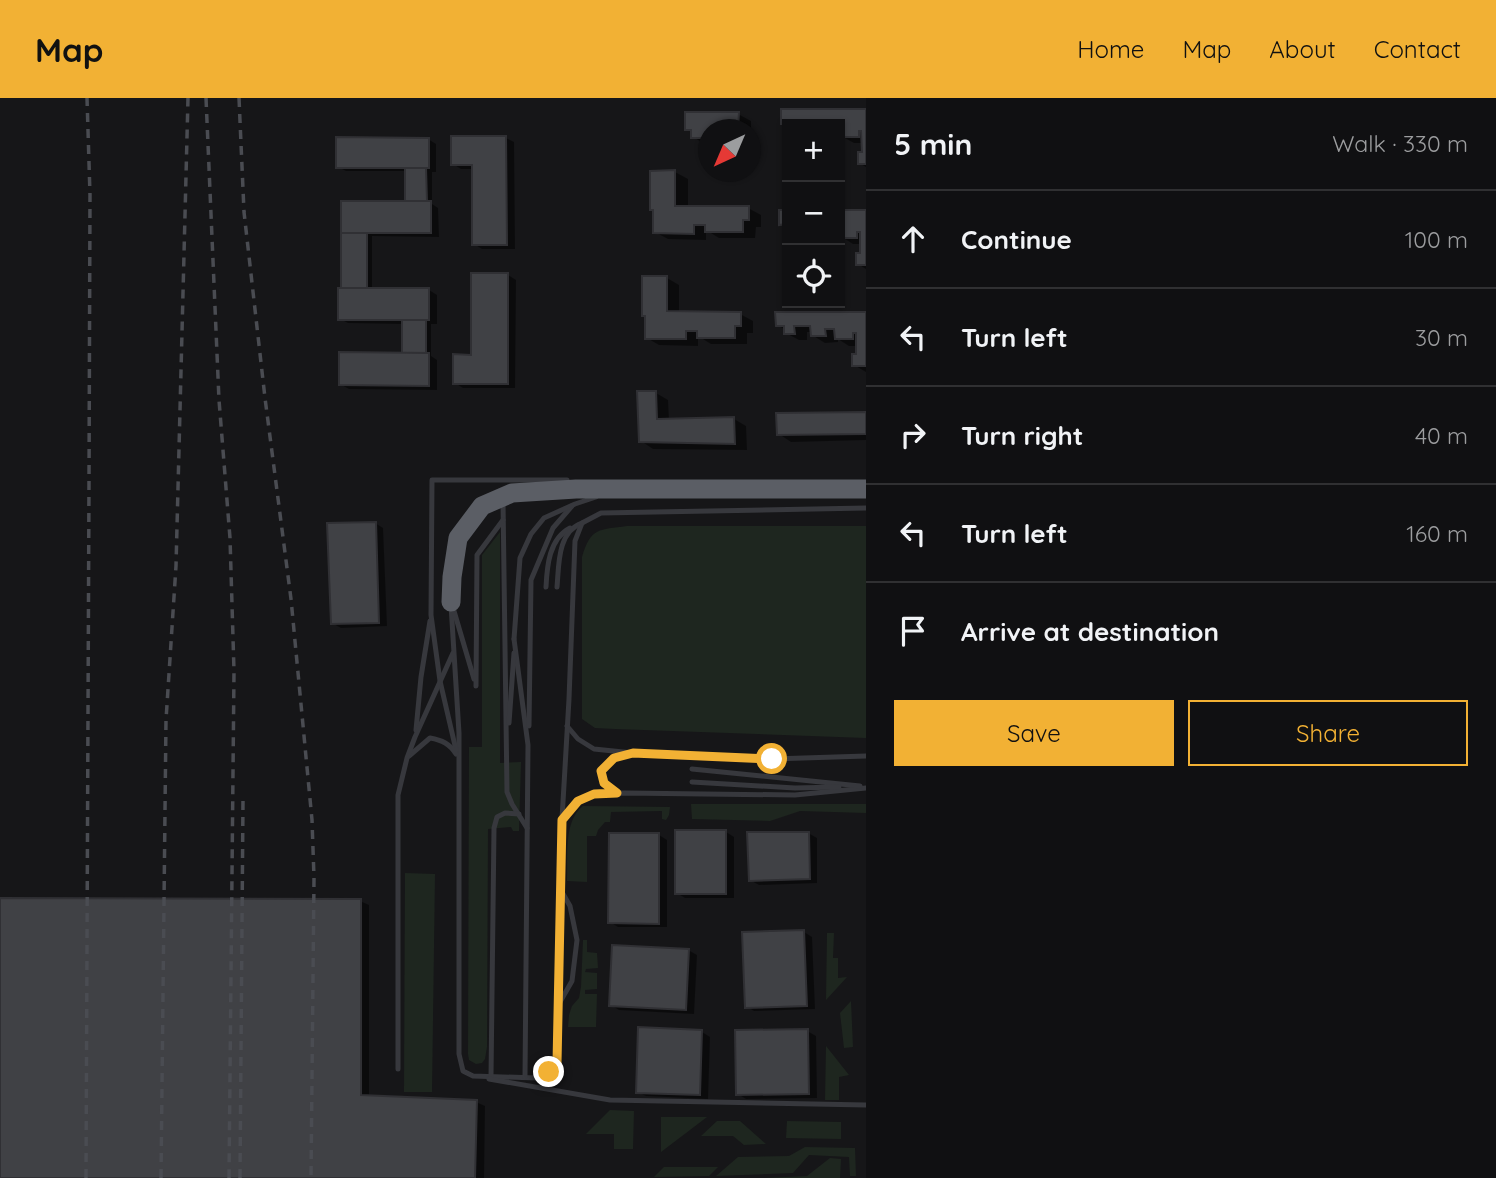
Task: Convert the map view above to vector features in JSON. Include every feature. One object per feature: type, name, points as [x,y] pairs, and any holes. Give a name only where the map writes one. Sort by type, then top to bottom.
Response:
[{"type":"highway","points":[[451,602],[458,538],[482,506],[512,493],[576,489],[866,489]]},
{"type":"lane","points":[[415,737],[430,615],[432,480],[569,480]]},
{"type":"lane","points":[[502,480],[507,792],[527,829]]},
{"type":"lane","points":[[525,1077],[531,580],[553,528],[596,480]]},
{"type":"lane","points":[[506,766],[520,558],[531,534],[544,518],[619,489]]},
{"type":"lane","points":[[546,587],[547,564],[561,533],[601,513],[866,508]]},
{"type":"lane","points":[[451,602],[476,686],[477,555],[503,520]]},
{"type":"lane","points":[[473,1076],[537,1077],[549,1072],[557,1063],[562,820],[575,541],[582,523]]},
{"type":"lane","points":[[557,587],[560,553],[566,536],[574,526]]},
{"type":"lane","points":[[451,602],[459,760],[459,1054],[463,1071],[473,1076],[610,1100],[866,1105]]},
{"type":"lane","points":[[430,615],[440,681],[459,760]]},
{"type":"lane","points":[[514,639],[528,745]]},
{"type":"lane","points":[[398,1069],[398,795],[415,737],[454,651]]},
{"type":"lane","points":[[567,726],[578,740],[594,749],[633,753],[772,759],[866,756]]},
{"type":"lane","points":[[407,758],[430,738],[443,740],[459,760]]},
{"type":"lane","points":[[617,793],[604,783],[601,771],[614,758],[633,753]]},
{"type":"lane","points":[[692,769],[866,787]]},
{"type":"lane","points":[[692,782],[795,788],[866,787]]},
{"type":"lane","points":[[562,820],[578,801],[594,794],[795,795],[866,787]]},
{"type":"lane","points":[[491,1077],[494,828],[497,817],[505,813],[519,814]]},
{"type":"lane","points":[[559,1005],[572,982],[577,940],[570,906],[561,889]]},
{"type":"shaded area","points":[[627,526],[866,526],[866,738],[595,728],[582,719],[582,557],[589,540],[597,532]]},
{"type":"shaded area","points":[[500,532],[500,763],[521,762],[519,831],[513,831],[511,827],[488,829],[487,1047],[485,1059],[476,1064],[469,1060],[468,1054],[469,747],[482,747],[482,555]]},
{"type":"shaded area","points":[[691,804],[866,804],[866,813],[800,811],[770,821],[692,819]]},
{"type":"shaded area","points":[[583,806],[670,807],[666,820],[662,819],[662,811],[611,812],[610,822],[605,822],[596,836],[587,836],[587,882],[567,881],[569,830]]},
{"type":"shaded area","points":[[405,873],[435,874],[432,1092],[404,1092]]},
{"type":"shaded area","points":[[827,933],[834,933],[833,958],[838,958],[838,978],[847,977],[826,1000]]},
{"type":"shaded area","points":[[583,940],[587,940],[587,952],[597,953],[598,968],[586,969],[585,972],[597,973],[597,989],[585,990],[585,994],[597,994],[596,1027],[568,1027],[569,1015],[579,998],[581,987]]},
{"type":"shaded area","points":[[851,1001],[853,1047],[844,1048],[840,1013]]},
{"type":"shaded area","points":[[826,1046],[849,1075],[839,1077],[839,1100],[825,1100]]},
{"type":"shaded area","points":[[610,1110],[634,1111],[633,1149],[614,1149],[614,1134],[586,1134]]},
{"type":"shaded area","points":[[661,1117],[707,1117],[661,1152]]},
{"type":"shaded area","points":[[717,1121],[740,1121],[766,1144],[744,1145],[733,1136],[701,1136]]},
{"type":"shaded area","points":[[787,1121],[841,1122],[841,1139],[786,1138]]},
{"type":"shaded area","points":[[805,1147],[855,1148],[856,1176],[850,1176],[849,1157],[809,1155],[793,1173],[716,1176],[738,1157],[789,1156]]},
{"type":"shaded area","points":[[830,1158],[841,1159],[840,1178],[764,1178],[807,1176]]},
{"type":"shaded area","points":[[664,1167],[718,1167],[709,1176],[654,1177]]},
{"type":"building","points":[[781,109],[866,109],[866,164],[858,164],[858,152],[862,152],[861,131],[859,137],[845,137],[845,119],[782,119],[781,124]]},
{"type":"building","points":[[685,112],[739,112],[739,119],[698,119],[698,138],[691,138],[691,130],[685,130]]},
{"type":"building","points":[[451,136],[506,136],[507,245],[472,245],[472,165],[451,165]]},
{"type":"building","points":[[336,137],[429,138],[429,168],[336,168]]},
{"type":"building","points":[[405,168],[426,168],[427,201],[405,201]]},
{"type":"building","points":[[675,170],[675,206],[749,206],[749,220],[743,220],[743,232],[705,232],[705,225],[694,225],[694,234],[653,233],[650,171]]},
{"type":"building","points":[[341,201],[431,201],[431,233],[341,233]]},
{"type":"building","points":[[779,210],[782,210],[782,225],[779,225]]},
{"type":"building","points":[[845,210],[866,210],[866,265],[856,265],[856,253],[860,253],[860,232],[857,232],[857,238],[845,238]]},
{"type":"building","points":[[341,233],[367,233],[367,288],[341,288]]},
{"type":"building","points":[[471,273],[508,273],[508,384],[453,384],[453,354],[471,355]]},
{"type":"building","points":[[642,276],[667,276],[667,311],[741,312],[741,326],[735,326],[735,338],[697,338],[697,331],[686,331],[686,339],[645,339]]},
{"type":"building","points":[[338,288],[429,288],[429,320],[338,320]]},
{"type":"building","points":[[775,312],[866,312],[866,366],[852,366],[852,354],[856,354],[856,333],[853,333],[853,339],[835,339],[834,329],[825,329],[826,336],[811,336],[810,326],[794,326],[795,334],[784,334],[784,326],[776,326]]},
{"type":"building","points":[[402,320],[426,320],[426,353],[402,353]]},
{"type":"building","points":[[339,352],[429,353],[429,386],[339,385]]},
{"type":"building","points":[[637,391],[656,391],[657,419],[734,417],[735,444],[639,442]]},
{"type":"building","points":[[866,412],[866,434],[777,435],[776,413]]},
{"type":"building","points":[[376,522],[379,623],[331,624],[327,523]]},
{"type":"building","points":[[675,830],[726,830],[726,894],[675,894]]},
{"type":"building","points":[[747,832],[809,832],[810,879],[749,881]]},
{"type":"building","points":[[609,833],[659,833],[659,924],[608,923]]},
{"type":"building","points":[[0,898],[361,899],[361,1095],[477,1100],[475,1178],[0,1178]]},
{"type":"building","points":[[804,930],[807,1006],[745,1008],[742,932]]},
{"type":"building","points":[[612,945],[689,949],[686,1010],[609,1006]]},
{"type":"building","points":[[638,1027],[702,1030],[700,1095],[636,1093]]},
{"type":"building","points":[[808,1029],[809,1094],[736,1095],[735,1030]]},
{"type":"railway","points":[[86,1178],[90,195],[87,98]]},
{"type":"railway","points":[[161,1178],[166,720],[176,566],[188,98]]},
{"type":"railway","points":[[206,98],[219,400],[230,538],[234,671],[229,1178]]},
{"type":"railway","points":[[239,98],[244,212],[291,599],[312,820],[314,878],[311,1178]]},
{"type":"railway","points":[[240,1178],[243,800]]},
{"type":"route","points":[[549,1072],[557,1063],[562,820],[578,801],[594,794],[617,793],[604,783],[601,771],[614,758],[633,753],[772,759]]}]
